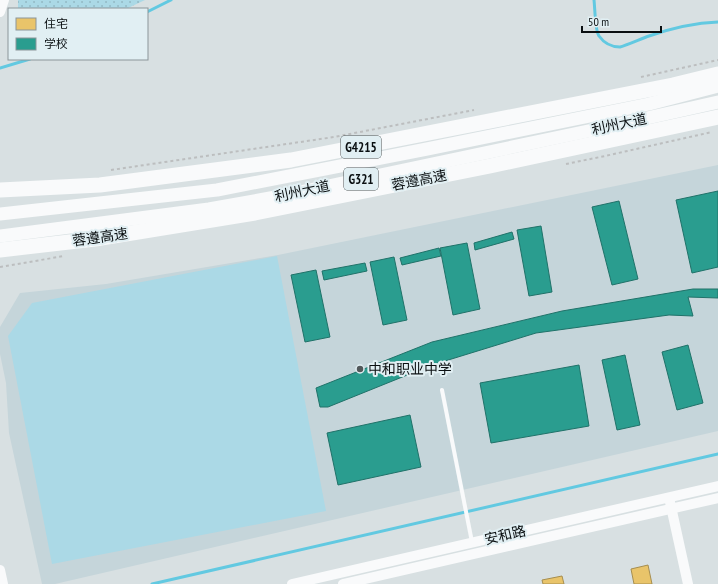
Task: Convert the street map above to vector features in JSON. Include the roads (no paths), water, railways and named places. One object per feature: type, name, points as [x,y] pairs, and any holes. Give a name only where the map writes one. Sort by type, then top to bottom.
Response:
[{"type":"highway","name":"G4215","points":[[0,190],[100,185],[291,160],[658,88],[718,74]]},
{"type":"highway","name":"利州大道","points":[[0,214],[217,190],[634,107],[718,86]]},
{"type":"highway","name":"利州大道","points":[[0,236],[216,208],[281,196],[718,102]]},
{"type":"highway","name":"蓉遵高速","points":[[0,250],[95,239],[255,213],[490,166],[718,117]]},
{"type":"street","points":[[0,12],[4,0]]},
{"type":"street","name":"安和路","points":[[292,584],[336,579],[472,543],[718,486]]},
{"type":"street","points":[[670,497],[688,584]]},
{"type":"street","name":"安和路","points":[[343,584],[718,498]]},
{"type":"street","points":[[0,570],[3,584]]},
{"type":"lane","points":[[442,390],[472,543]]},
{"type":"waterway","points":[[148,12],[171,0]]},
{"type":"waterway","points":[[594,0],[596,25],[599,36],[606,43],[617,47],[674,28],[700,23],[718,22]]},
{"type":"waterway","points":[[0,68],[27,60]]},
{"type":"waterway","points":[[152,584],[718,454]]},
{"type":"place","name":"中和职业中学","points":[[360,369]]}]
